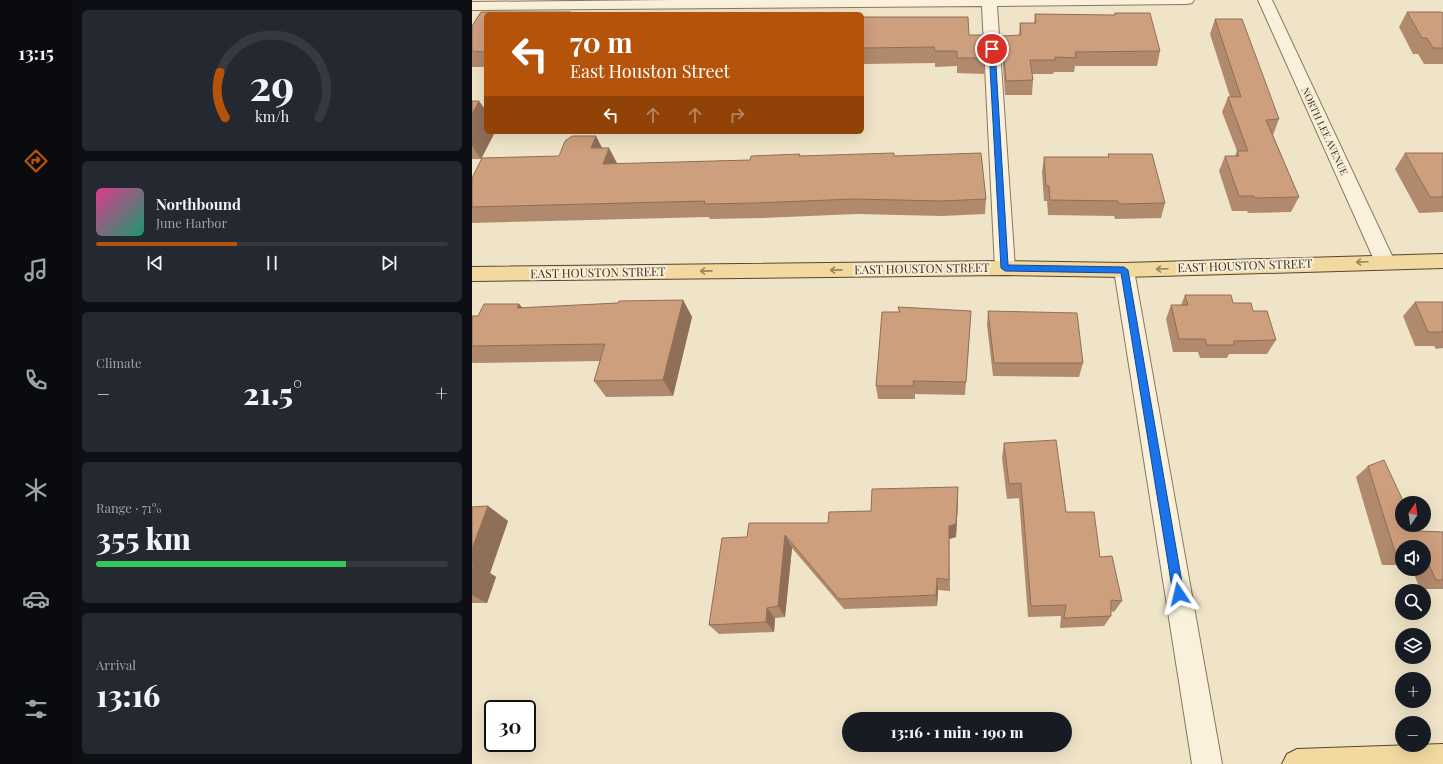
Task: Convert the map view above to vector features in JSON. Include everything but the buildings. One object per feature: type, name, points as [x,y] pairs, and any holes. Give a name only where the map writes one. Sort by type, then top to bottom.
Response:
[{"type":"main road","name":"EAST HOUSTON STREET","points":[[472,274],[1005,268],[1124,270],[1443,261]]},
{"type":"main road","points":[[1297,764],[1443,759]]},
{"type":"street","points":[[472,6],[1187,0]]},
{"type":"street","name":"NORTH LEE AVENUE","points":[[1265,0],[1385,262]]},
{"type":"street","points":[[989,1],[1005,268]]},
{"type":"street","points":[[1124,270],[1207,764]]},
{"type":"route","points":[[992,49],[1005,268],[1124,270],[1179,594]]}]
